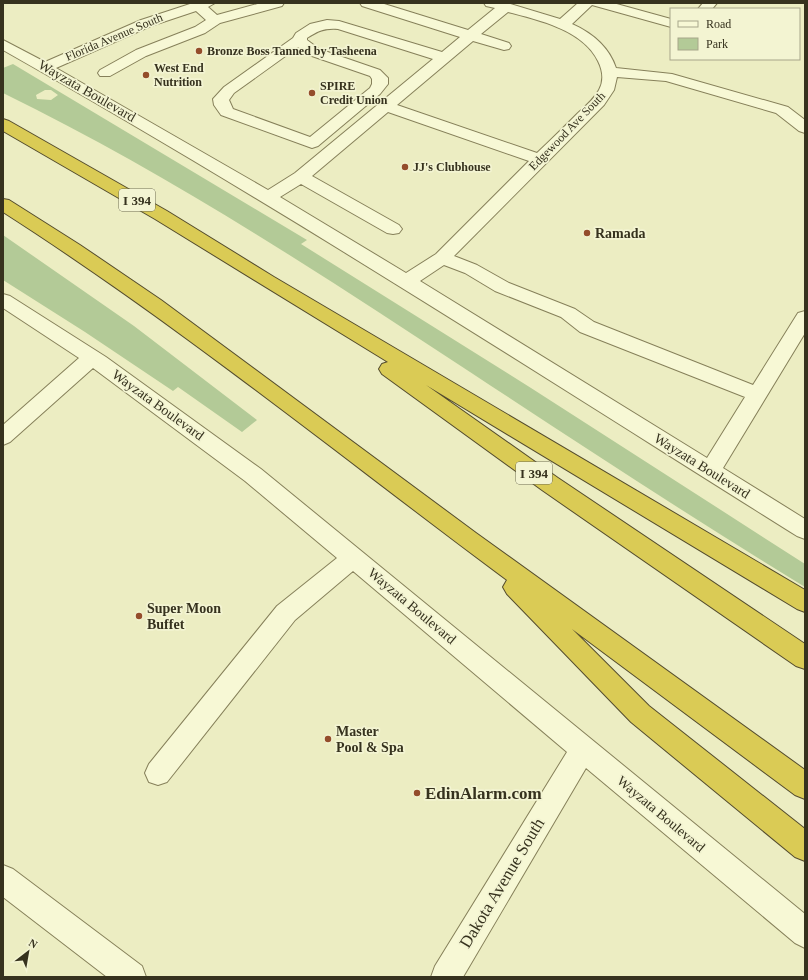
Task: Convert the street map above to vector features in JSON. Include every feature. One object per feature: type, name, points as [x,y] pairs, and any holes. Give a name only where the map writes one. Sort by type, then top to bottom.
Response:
[{"type":"highway","name":"I 394","points":[[3,124],[161,214],[267,281],[550,484],[805,658]]},
{"type":"highway","points":[[3,204],[74,249],[154,304],[468,539],[805,786]]},
{"type":"highway","points":[[267,281],[805,602]]},
{"type":"highway","points":[[468,539],[640,714],[805,847]]},
{"type":"street","points":[[105,74],[141,53],[200,30],[216,20],[276,3]]},
{"type":"street","points":[[367,3],[504,46]]},
{"type":"street","points":[[562,25],[586,3]]},
{"type":"street","points":[[598,3],[670,23]]},
{"type":"street","points":[[203,4],[216,20]]},
{"type":"street","name":"Florida Avenue South","points":[[45,67],[133,28],[203,4]]},
{"type":"street","points":[[267,197],[301,177],[471,36],[498,5]]},
{"type":"street","name":"Edgewood Ave South","points":[[406,282],[442,258],[541,160],[603,96],[610,80],[610,72],[607,61],[593,43],[575,30],[498,5]]},
{"type":"street","points":[[299,42],[301,36],[315,27],[327,24],[338,24],[444,58]]},
{"type":"street","points":[[299,42],[314,52],[375,73],[380,78],[380,84],[376,91],[312,143]]},
{"type":"street","points":[[299,42],[291,45],[229,90],[221,99],[222,106],[227,112],[333,150]]},
{"type":"street","name":"Wayzata Boulevard","points":[[3,44],[267,197],[805,530]]},
{"type":"street","points":[[610,72],[667,77],[782,110],[805,128]]},
{"type":"street","points":[[386,106],[541,160]]},
{"type":"street","points":[[301,177],[393,230]]},
{"type":"street","points":[[442,258],[471,269],[502,287],[568,314],[587,327],[757,394]]},
{"type":"street","name":"Wayzata Boulevard","points":[[8,310],[92,358],[164,408],[247,470],[354,557],[805,933]]},
{"type":"street","points":[[710,471],[805,317]]},
{"type":"street","points":[[3,437],[92,358]]},
{"type":"street","points":[[158,773],[286,612],[354,557]]},
{"type":"street","name":"Dakota Avenue South","points":[[446,977],[582,748]]},
{"type":"street","points":[[3,879],[131,977]]},
{"type":"green space","points":[[13,64],[307,240],[301,244],[531,388],[805,564],[805,587],[679,508],[356,297],[241,225],[124,156],[3,93],[3,68]],"holes":[[[45,90],[51,90],[58,95],[51,100],[37,99],[36,95]]]},
{"type":"green space","points":[[3,235],[134,326],[257,420],[242,432],[178,387],[173,391],[85,332],[3,280]]},
{"type":"place","name":"Bronze Boss Tanned by Tasheena","points":[[199,51]]},
{"type":"place","name":"West End Nutrition","points":[[146,75]]},
{"type":"place","name":"SPIRE Credit Union","points":[[312,93]]},
{"type":"place","name":"JJ's Clubhouse","points":[[405,167]]},
{"type":"place","name":"Ramada","points":[[587,233]]},
{"type":"place","name":"Super Moon Buffet","points":[[139,616]]},
{"type":"place","name":"Master Pool & Spa","points":[[328,739]]},
{"type":"place","name":"EdinAlarm.com","points":[[417,793]]}]
